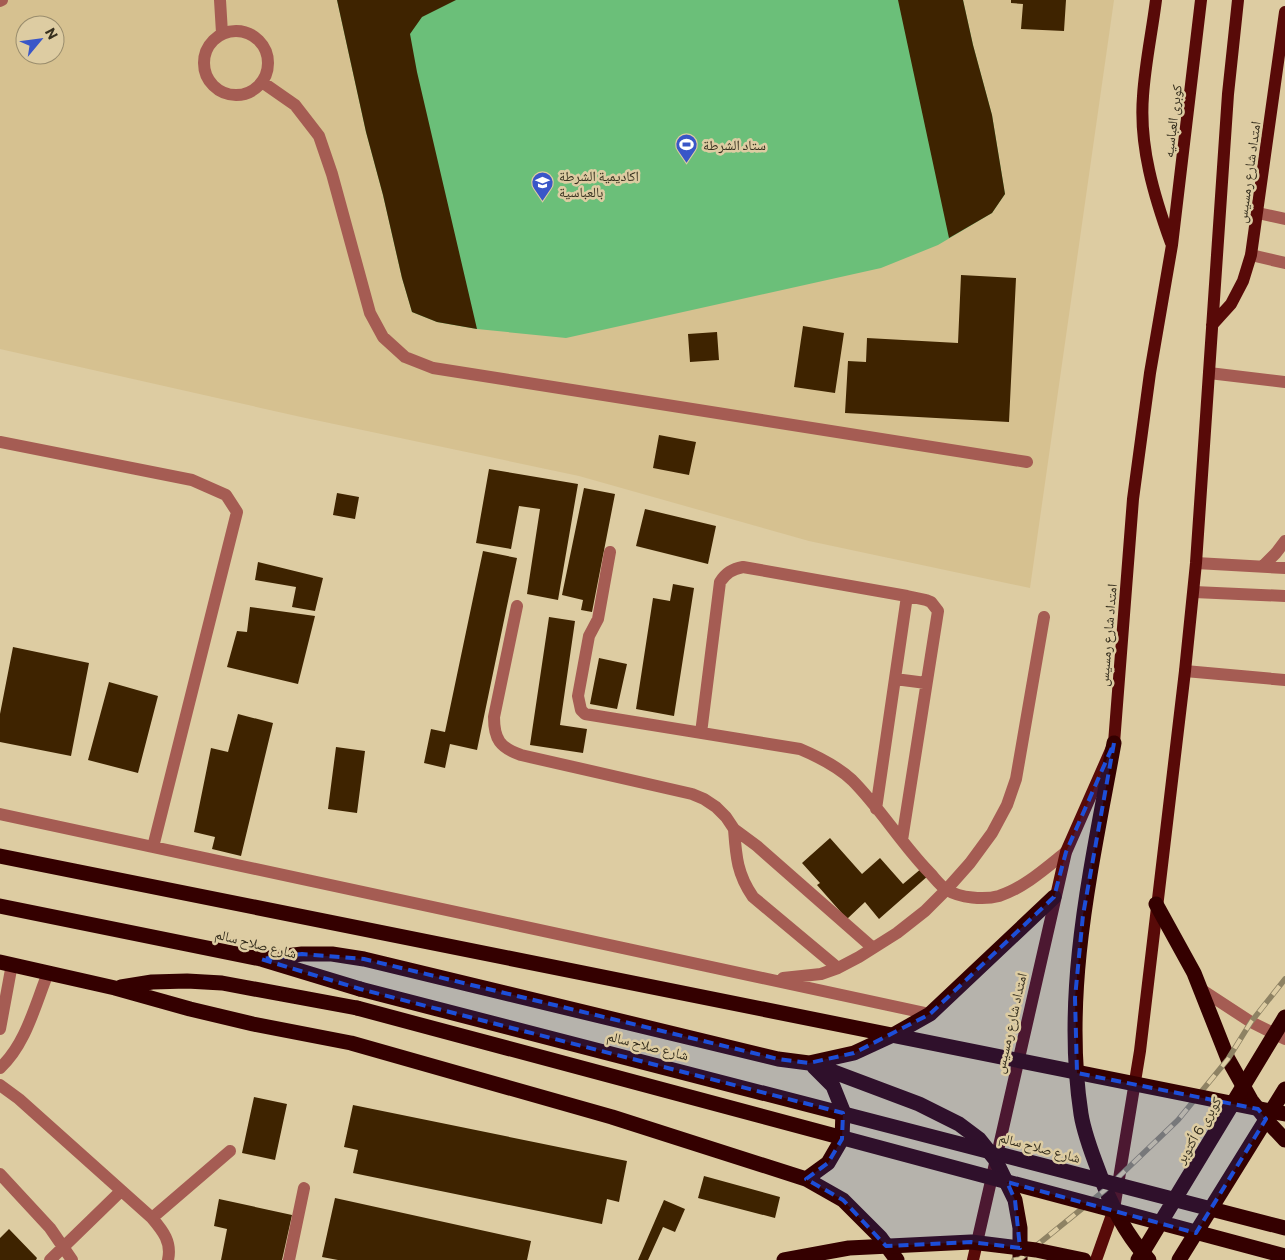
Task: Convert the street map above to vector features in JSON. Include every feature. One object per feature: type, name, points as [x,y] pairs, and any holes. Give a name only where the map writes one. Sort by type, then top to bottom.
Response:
[{"type":"highway","points":[[1114,743],[1083,915],[1075,998],[1075,1044],[1081,1116],[1094,1157],[1114,1209],[1139,1249],[1149,1260]]},
{"type":"highway","points":[[0,856],[1285,1114]]},
{"type":"highway","points":[[809,1063],[854,1053],[930,1014],[1054,897]]},
{"type":"highway","points":[[1156,904],[1186,956],[1202,990],[1228,1059],[1251,1100],[1285,1140]]},
{"type":"highway","name":"شارع صلاح سالم","points":[[0,906],[260,959],[360,989],[1285,1228]]},
{"type":"highway","points":[[260,959],[302,954],[332,954],[364,959],[778,1059],[809,1063],[919,1104],[959,1124],[979,1138],[995,1159],[1015,1200],[1020,1228],[1020,1260]]},
{"type":"highway","points":[[6,963],[115,988],[253,1024],[351,1043],[612,1117],[806,1179],[843,1200],[880,1237],[897,1260]]},
{"type":"highway","points":[[115,988],[152,982],[222,983],[357,1008],[1285,1256]]},
{"type":"highway","name":"كوبرى 6 أكتوبر","points":[[1138,1260],[1285,1017]]},
{"type":"highway","points":[[806,1179],[828,1163],[842,1139],[843,1112],[833,1086],[809,1063]]},
{"type":"highway","points":[[1179,1260],[1285,1089]]},
{"type":"highway","points":[[784,1260],[849,1248],[971,1242],[1036,1250],[1084,1260]]},
{"type":"main road","name":"امتداد شارع رمسيس","points":[[973,1260],[1054,897],[1066,852],[1114,743],[1133,499],[1150,373],[1172,245],[1150,178],[1144,138],[1143,97],[1156,0]]},
{"type":"main road","name":"كوبرى العباسيه","points":[[1172,245],[1201,0]]},
{"type":"main road","name":"امتداد شارع رمسيس","points":[[1096,1260],[1114,1209],[1140,1050],[1194,592],[1228,94],[1238,0]]},
{"type":"main road","name":"امتداد شارع رمسيس","points":[[1212,325],[1231,304],[1243,281],[1251,256],[1285,12]]},
{"type":"street","points":[[220,0],[222,34]]},
{"type":"street","points":[[232,30],[243,31],[253,35],[261,42],[267,52],[269,62],[267,73],[254,90],[234,95],[215,87],[208,79],[204,69],[204,58],[207,48],[222,34],[232,30]]},
{"type":"street","points":[[262,82],[294,105],[319,136],[332,174],[370,313],[382,337],[405,357],[433,368],[1027,462]]},
{"type":"street","points":[[1258,214],[1285,219]]},
{"type":"street","points":[[1251,256],[1285,263]]},
{"type":"street","points":[[1209,373],[1284,383]]},
{"type":"street","points":[[0,442],[192,480],[226,495],[237,512],[153,847]]},
{"type":"street","points":[[1262,566],[1276,553],[1285,541]]},
{"type":"street","points":[[610,552],[598,619],[589,636],[578,696],[581,710],[585,714],[800,749],[818,756],[851,779],[916,859],[946,890],[968,898],[998,896],[1023,884],[1066,852]]},
{"type":"street","points":[[1196,563],[1285,568]]},
{"type":"street","points":[[701,733],[720,582],[725,574],[743,567],[931,602],[938,611],[902,840]]},
{"type":"street","points":[[1194,592],[1285,596]]},
{"type":"street","points":[[876,809],[906,596]]},
{"type":"street","points":[[517,606],[494,717],[494,730],[500,742],[509,751],[692,794],[704,799],[726,816],[734,829],[757,846],[873,948]]},
{"type":"street","points":[[773,980],[821,974],[838,968],[897,933],[925,911],[946,890],[992,833],[1007,805],[1016,779],[1044,617]]},
{"type":"street","points":[[1185,671],[1285,680]]},
{"type":"street","points":[[895,679],[926,683]]},
{"type":"street","points":[[0,814],[930,1014]]},
{"type":"street","points":[[734,829],[738,868],[744,885],[754,897],[838,968]]},
{"type":"street","points":[[0,1029],[6,963]]},
{"type":"street","points":[[0,1068],[11,1058],[21,1041],[48,972]]},
{"type":"street","points":[[1202,990],[1251,1022],[1285,1039]]},
{"type":"street","points":[[0,1086],[19,1099],[152,1218],[164,1232],[170,1250],[168,1260]]},
{"type":"street","points":[[152,1218],[230,1151]]},
{"type":"street","points":[[0,1174],[50,1228],[72,1260]]},
{"type":"street","points":[[289,1260],[304,1188]]},
{"type":"street","points":[[50,1260],[121,1191]]},
{"type":"highlighted area","points":[[1114,743],[1083,915],[1075,998],[1077,1073],[1258,1109],[1266,1119],[1196,1233],[1007,1182],[1015,1200],[1020,1248],[971,1242],[886,1246],[843,1200],[806,1179],[828,1163],[842,1139],[843,1113],[360,989],[261,959],[302,954],[364,959],[778,1059],[809,1063],[854,1053],[930,1014],[1054,897],[1066,852]]},
{"type":"shaded area","name":"اكاديمية الشرطة بالعباسية","points":[[0,0],[1114,0],[1030,588],[809,541],[579,476],[301,417],[0,349]]},
{"type":"green space","name":"ستاد الشرطة","points":[[337,0],[963,0],[992,115],[1005,194],[992,213],[938,245],[881,268],[566,338],[477,329],[437,322],[412,312],[366,132]]},
{"type":"building","points":[[337,0],[456,0],[422,17],[410,34],[417,72],[477,329],[437,322],[412,312],[366,132]]},
{"type":"building","points":[[898,0],[963,0],[992,115],[1005,194],[992,213],[949,238]]},
{"type":"building","points":[[1011,0],[1066,0],[1064,31],[1021,29],[1023,4],[1011,3]]},
{"type":"building","points":[[961,275],[1016,278],[1009,422],[845,413],[848,361],[866,362],[867,338],[958,343]]},
{"type":"building","points":[[803,326],[844,333],[835,393],[794,387]]},
{"type":"building","points":[[717,332],[719,360],[690,362],[688,334]]},
{"type":"building","points":[[659,435],[696,442],[689,475],[653,468]]},
{"type":"building","points":[[489,469],[578,484],[558,600],[527,594],[540,509],[519,506],[511,549],[476,543]]},
{"type":"building","points":[[584,488],[615,494],[592,612],[581,610],[583,600],[562,595]]},
{"type":"building","points":[[337,493],[359,497],[355,519],[333,515]]},
{"type":"building","points":[[645,509],[716,526],[708,564],[636,546]]},
{"type":"building","points":[[483,551],[517,558],[477,750],[450,744],[445,768],[424,763],[431,729],[445,732]]},
{"type":"building","points":[[258,562],[323,578],[315,611],[292,607],[296,587],[255,580]]},
{"type":"building","points":[[673,584],[694,588],[674,716],[636,709],[653,598],[670,601]]},
{"type":"building","points":[[250,607],[315,616],[298,684],[227,667],[237,631],[247,632]]},
{"type":"building","points":[[549,617],[575,621],[560,725],[587,729],[583,753],[530,745]]},
{"type":"building","points":[[13,647],[89,663],[71,756],[0,742],[0,714]]},
{"type":"building","points":[[599,658],[627,664],[617,709],[590,704]]},
{"type":"building","points":[[109,682],[158,696],[138,773],[88,760]]},
{"type":"building","points":[[238,714],[273,723],[241,856],[212,849],[215,837],[194,832],[211,748],[228,752]]},
{"type":"building","points":[[336,747],[365,751],[357,813],[328,809]]},
{"type":"building","points":[[830,838],[862,874],[880,858],[903,884],[922,868],[929,875],[879,919],[865,902],[847,919],[817,885],[820,883],[802,863]]},
{"type":"building","points":[[254,1097],[287,1104],[275,1160],[242,1153]]},
{"type":"building","points":[[353,1105],[627,1161],[619,1202],[607,1199],[602,1224],[353,1173],[358,1150],[344,1147]]},
{"type":"building","points":[[704,1176],[780,1197],[775,1218],[698,1198]]},
{"type":"building","points":[[335,1198],[531,1241],[527,1260],[338,1260],[322,1257]]},
{"type":"building","points":[[219,1199],[292,1215],[282,1260],[221,1260],[227,1229],[214,1226]]},
{"type":"building","points":[[664,1200],[685,1209],[675,1232],[663,1227],[648,1260],[638,1260]]},
{"type":"building","points":[[9,1229],[37,1258],[36,1260],[0,1260],[0,1238]]},
{"type":"railway","points":[[1014,1260],[1020,1259],[1105,1190],[1178,1120],[1228,1059],[1251,1022],[1285,979]]},
{"type":"place","name":"ستاد الشرطة","points":[[687,163]]},
{"type":"place","name":"اكاديمية الشرطة بالعباسية","points":[[543,202]]}]
